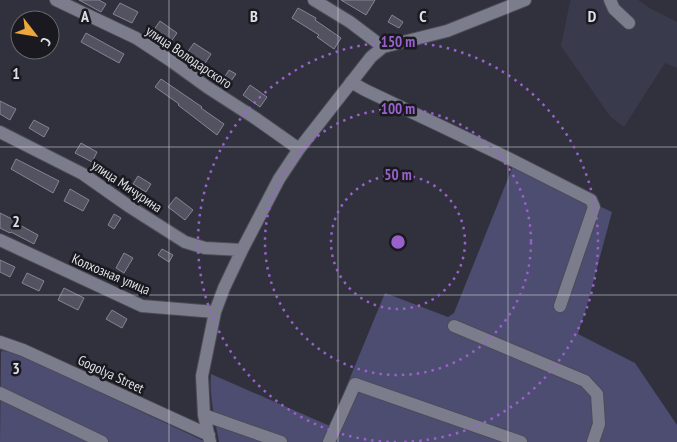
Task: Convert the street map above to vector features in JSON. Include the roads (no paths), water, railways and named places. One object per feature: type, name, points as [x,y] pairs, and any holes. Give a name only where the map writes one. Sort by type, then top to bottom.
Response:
[{"type":"street","name":"улица Володарского","points":[[56,0],[136,38],[171,60],[207,87],[299,149]]},
{"type":"street","points":[[314,0],[350,22],[383,47]]},
{"type":"street","points":[[210,439],[204,415],[202,376],[215,312],[242,250],[279,179],[299,149],[371,57],[383,47],[447,31],[525,0]]},
{"type":"street","points":[[610,0],[614,9],[629,23]]},
{"type":"street","points":[[351,82],[591,200],[594,207],[560,306]]},
{"type":"street","name":"улица Мичурина","points":[[0,132],[83,174],[185,242],[205,248],[242,250]]},
{"type":"street","name":"Колхозная улица","points":[[0,240],[142,306],[215,312]]},
{"type":"street","points":[[454,326],[585,381],[597,394],[599,424],[593,442]]},
{"type":"street","name":"Gogolya Street","points":[[0,342],[23,350],[210,439]]},
{"type":"street","points":[[329,442],[355,384],[521,442]]},
{"type":"street","points":[[0,393],[102,442]]},
{"type":"street","points":[[204,415],[281,442]]}]
